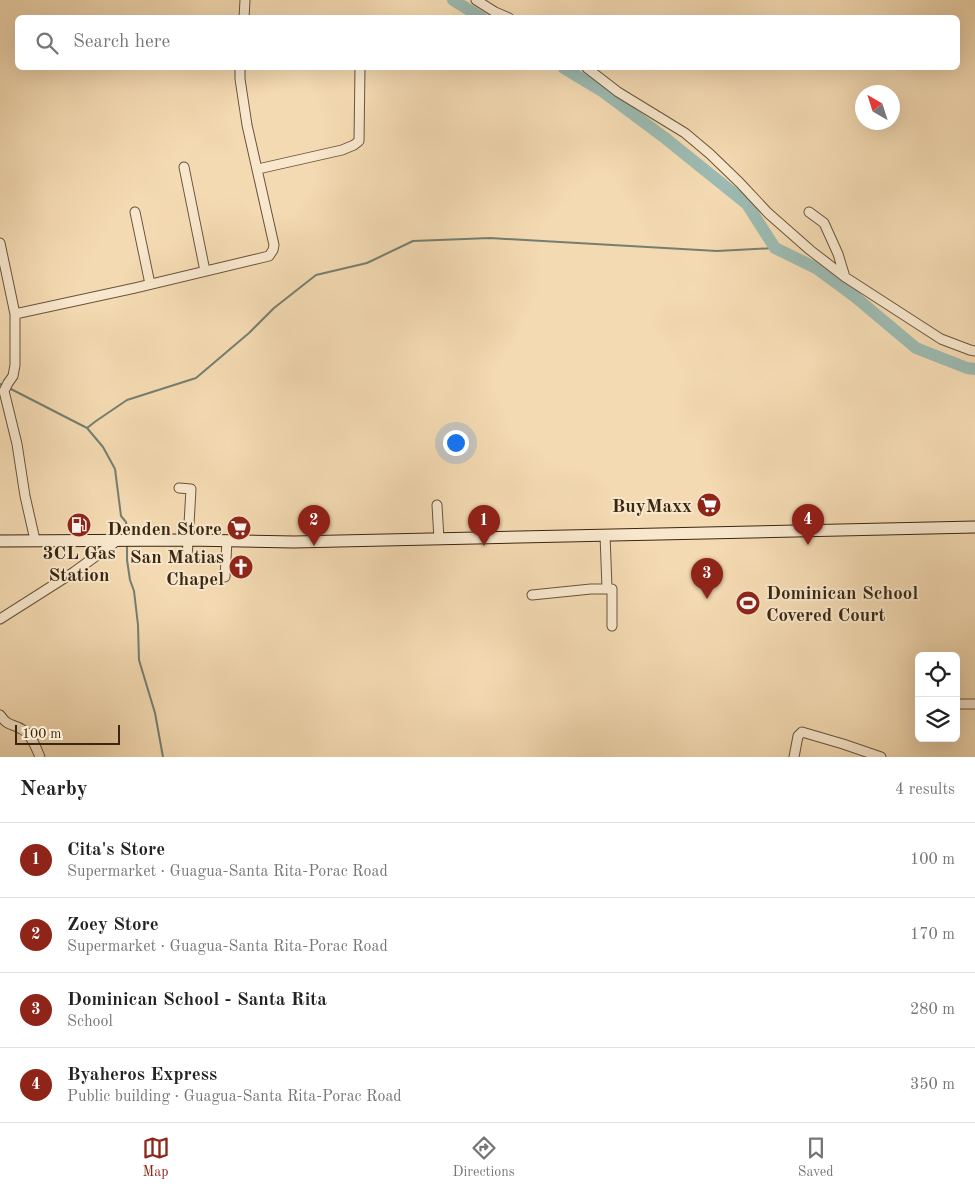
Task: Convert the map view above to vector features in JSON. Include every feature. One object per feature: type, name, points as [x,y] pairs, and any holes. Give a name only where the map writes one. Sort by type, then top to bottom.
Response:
[{"type":"main road","points":[[0,541],[188,540],[294,542],[975,527]]},
{"type":"street","points":[[244,15],[245,0]]},
{"type":"street","points":[[476,0],[502,15]]},
{"type":"street","points":[[15,314],[269,256],[274,245],[247,124],[240,70]]},
{"type":"street","points":[[258,169],[354,146],[359,141],[360,70]]},
{"type":"street","points":[[590,70],[618,92],[685,133],[740,183],[768,213],[810,250],[845,277],[940,339],[975,351]]},
{"type":"street","points":[[184,167],[206,271]]},
{"type":"street","points":[[135,212],[150,284]]},
{"type":"street","points":[[809,212],[824,224],[838,254],[845,277]]},
{"type":"street","points":[[0,243],[15,314],[15,365],[13,376],[4,381],[4,391],[17,444],[25,496],[35,540]]},
{"type":"street","points":[[179,488],[191,489],[188,559]]},
{"type":"street","points":[[438,505],[440,538]]},
{"type":"street","points":[[605,535],[607,588]]},
{"type":"street","points":[[0,619],[123,540]]},
{"type":"street","points":[[226,577],[227,541]]},
{"type":"street","points":[[532,595],[612,589],[612,626]]},
{"type":"street","points":[[960,704],[975,704]]},
{"type":"street","points":[[0,715],[10,725],[22,728],[28,734],[40,757]]},
{"type":"street","points":[[794,757],[798,736],[802,732],[881,757]]},
{"type":"waterway","points":[[453,0],[477,15]]},
{"type":"waterway","points":[[567,70],[602,91],[665,138],[747,204],[775,248],[816,268],[854,296],[916,348],[967,368],[975,369]]},
{"type":"waterway","points":[[9,388],[87,428],[127,400],[196,378],[249,333],[274,308],[316,275],[367,263],[413,241],[490,238],[717,251],[775,248]]},
{"type":"waterway","points":[[87,428],[103,447],[115,469],[121,516],[126,522],[128,536]]},
{"type":"waterway","points":[[127,544],[127,560],[134,591],[138,625],[139,660],[155,713],[163,757]]},
{"type":"place","name":"BuyMaxx","points":[[709,505]]},
{"type":"place","name":"3CL Gas Station","points":[[79,525]]},
{"type":"place","name":"Denden Store","points":[[239,528]]},
{"type":"place","name":"Byaheros Express","points":[[808,545]]},
{"type":"place","name":"Zoey Store","points":[[314,546]]},
{"type":"place","name":"Cita's Store","points":[[484,546]]},
{"type":"place","name":"San Matias Chapel","points":[[241,567]]},
{"type":"place","name":"Dominican School - Santa Rita","points":[[707,599]]},
{"type":"place","name":"Dominican School Covered Court","points":[[748,603]]}]
